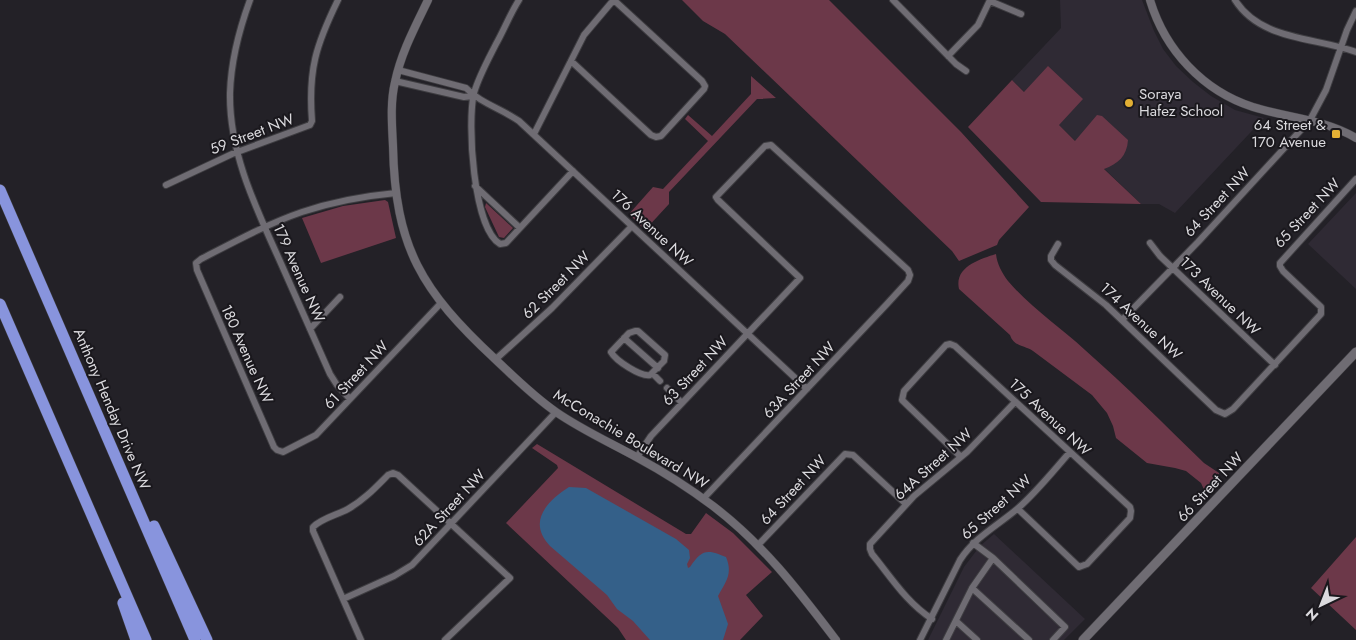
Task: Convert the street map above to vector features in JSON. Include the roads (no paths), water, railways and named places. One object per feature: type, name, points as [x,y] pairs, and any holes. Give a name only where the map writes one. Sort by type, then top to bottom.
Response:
[{"type":"highway","name":"Anthony Henday Drive NW","points":[[0,190],[195,640]]},
{"type":"highway","points":[[0,304],[146,640]]},
{"type":"highway","points":[[118,460],[136,487],[207,640]]},
{"type":"highway","points":[[100,532],[108,563],[136,640]]},
{"type":"main road","name":"66 Street NW","points":[[1083,640],[1356,352]]},
{"type":"street","name":"179 Avenue NW","points":[[250,0],[236,43],[230,93],[236,152],[264,227],[310,329],[337,385],[350,400]]},
{"type":"street","name":"59 Street NW","points":[[166,185],[236,152],[310,125],[312,121],[310,96],[316,54],[338,0]]},
{"type":"street","name":"McConachie Boulevard NW","points":[[428,0],[406,46],[392,97],[396,193],[400,219],[410,251],[428,284],[441,303],[465,331],[541,401],[582,428],[670,477],[734,523],[790,580],[836,640]]},
{"type":"street","points":[[519,0],[480,78],[474,96],[472,119],[475,185],[486,222],[496,242],[500,244],[506,242],[573,171]]},
{"type":"street","points":[[894,0],[948,56],[966,71]]},
{"type":"street","points":[[948,56],[978,25],[990,0],[1021,14]]},
{"type":"street","points":[[1150,0],[1158,22],[1173,48],[1200,78],[1231,97],[1253,107],[1338,128],[1356,138]]},
{"type":"street","points":[[1235,0],[1246,14],[1270,29],[1356,52]]},
{"type":"street","points":[[534,134],[571,61],[591,26],[611,3],[615,1],[702,81],[705,86],[661,136],[656,137],[651,135],[571,61]]},
{"type":"street","name":"64 Street NW","points":[[1122,320],[1198,242],[1310,120],[1326,90],[1356,11]]},
{"type":"street","name":"176 Avenue NW","points":[[398,70],[466,88],[474,96],[509,113],[534,134],[807,389]]},
{"type":"street","name":"176 Avenue NW","points":[[395,81],[464,97],[474,96]]},
{"type":"street","name":"63 Street NW","points":[[637,457],[651,436],[800,278],[716,197],[768,144],[775,147],[908,270],[910,275]]},
{"type":"street","name":"65 Street NW","points":[[1275,365],[1319,318],[1322,310],[1318,303],[1280,266],[1282,259],[1356,179]]},
{"type":"street","points":[[475,185],[486,198],[520,228]]},
{"type":"street","points":[[264,227],[322,206],[396,193]]},
{"type":"street","name":"62 Street NW","points":[[496,360],[552,308],[632,226]]},
{"type":"street","name":"180 Avenue NW","points":[[264,227],[196,263],[197,270],[274,447],[280,452]]},
{"type":"street","name":"173 Avenue NW","points":[[1150,243],[1172,267],[1275,365]]},
{"type":"street","name":"174 Avenue NW","points":[[1058,244],[1051,256],[1051,260],[1055,265],[1122,320],[1216,410],[1225,414],[1233,409],[1275,365]]},
{"type":"street","name":"63A Street NW","points":[[703,499],[908,281],[910,275]]},
{"type":"street","points":[[310,329],[340,298]]},
{"type":"street","name":"61 Street NW","points":[[280,452],[301,444],[316,435],[441,303]]},
{"type":"street","points":[[638,331],[665,355],[664,361],[658,368],[650,376],[644,376],[611,352],[628,333],[638,331]]},
{"type":"street","points":[[624,338],[658,368]]},
{"type":"street","name":"175 Avenue NW","points":[[961,457],[902,400],[904,391],[946,345],[950,344],[955,346],[1130,507],[1131,511],[1130,518],[1087,564],[1079,566],[1018,509]]},
{"type":"street","points":[[652,374],[660,381]]},
{"type":"street","points":[[667,388],[682,403]]},
{"type":"street","name":"64A Street NW","points":[[932,619],[915,607],[904,595],[872,554],[869,547],[871,541],[906,504],[927,484],[961,457],[1015,402]]},
{"type":"street","name":"62A Street NW","points":[[343,598],[406,569],[556,412]]},
{"type":"street","name":"65 Street NW","points":[[920,640],[960,560],[973,543],[1018,509],[1070,452]]},
{"type":"street","name":"64 Street NW","points":[[758,546],[842,456],[848,453],[853,455],[906,504]]},
{"type":"street","points":[[361,640],[313,528],[319,522],[335,516],[356,504],[388,475],[393,473],[398,474],[510,578],[445,640]]},
{"type":"street","points":[[973,543],[993,558],[1065,627],[1053,640]]},
{"type":"street","points":[[946,640],[972,588],[993,558]]},
{"type":"street","points":[[972,588],[1028,640]]},
{"type":"street","points":[[956,621],[977,640]]},
{"type":"water","points":[[569,487],[586,488],[676,539],[689,550],[688,568],[705,552],[726,557],[729,573],[718,596],[728,624],[723,640],[650,640],[633,621],[617,609],[607,595],[550,546],[543,537],[540,529],[540,520],[547,505]]},
{"type":"place","name":"Soraya Hafez School","points":[[1129,103]]},
{"type":"place","name":"64 Street & 170 Avenue","points":[[1336,134]]}]
